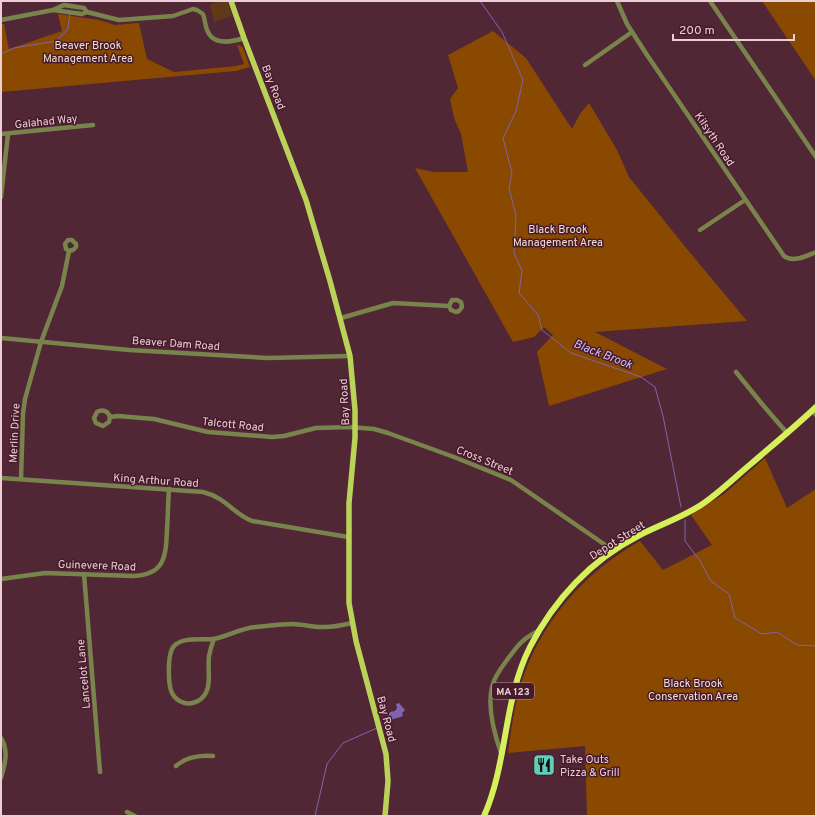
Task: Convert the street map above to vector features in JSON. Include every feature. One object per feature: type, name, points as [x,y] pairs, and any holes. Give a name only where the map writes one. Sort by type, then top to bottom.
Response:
[{"type":"highway","name":"Depot Street","points":[[484,816],[494,790],[508,712],[515,684],[525,656],[552,609],[597,562],[633,538],[689,512],[705,502],[815,411]]},
{"type":"main road","name":"Bay Road","points":[[231,1],[306,200],[341,318],[350,356],[355,404],[355,427],[350,486],[348,590],[352,623],[386,754],[388,780],[385,816]]},
{"type":"street","name":"Kilsyth Road","points":[[617,1],[624,19],[632,32],[784,256],[788,259],[794,259],[816,252]]},
{"type":"street","points":[[710,1],[816,157]]},
{"type":"street","points":[[1,20],[52,10],[64,5],[84,8],[87,12],[114,20],[173,16],[188,10],[197,10],[203,14],[208,32],[218,41],[227,42],[244,38]]},
{"type":"street","points":[[52,10],[82,14],[87,12]]},
{"type":"street","points":[[585,65],[632,32]]},
{"type":"street","name":"Galahad Way","points":[[1,134],[93,125]]},
{"type":"street","points":[[1,197],[8,134]]},
{"type":"street","points":[[700,230],[746,200]]},
{"type":"street","name":"Merlin Drive","points":[[21,479],[24,402],[40,342],[62,286],[69,251]]},
{"type":"street","points":[[341,318],[393,303],[449,306]]},
{"type":"street","name":"Beaver Dam Road","points":[[1,338],[151,351],[268,358],[350,356]]},
{"type":"street","points":[[736,372],[787,433]]},
{"type":"street","name":"Talcott Road","points":[[110,417],[118,416],[154,419],[208,432],[272,437],[284,436],[311,428],[355,427]]},
{"type":"street","name":"Cross Street","points":[[355,427],[374,429],[399,436],[511,480],[614,551]]},
{"type":"street","name":"King Arthur Road","points":[[1,478],[193,491],[212,495],[224,501],[242,516],[256,522],[348,537]]},
{"type":"street","name":"Guinevere Road","points":[[1,578],[45,573],[142,576],[149,574],[158,568],[163,561],[166,546],[169,489]]},
{"type":"street","name":"Lancelot Lane","points":[[84,574],[100,772]]},
{"type":"street","points":[[214,639],[209,655],[208,686],[206,693],[197,702],[190,704],[177,700],[172,694],[170,687],[169,658],[170,652],[179,642],[186,640],[214,639],[243,629],[255,627],[292,624],[324,628],[352,623]]},
{"type":"street","points":[[501,753],[497,742],[490,708],[492,686],[496,677],[516,648],[525,638],[538,632]]},
{"type":"street","points":[[1,738],[6,751],[6,758],[1,778]]},
{"type":"street","points":[[176,766],[181,761],[192,757],[213,756]]},
{"type":"street","points":[[127,812],[135,816]]},
{"type":"shaded area","points":[[218,1],[227,1],[232,16],[214,22],[210,5]]},
{"type":"shaded area","points":[[399,703],[405,710],[402,713],[403,715],[393,719],[384,726],[383,724],[390,712],[395,711],[397,708],[396,704]]},
{"type":"green space","points":[[762,1],[816,1],[816,81]]},
{"type":"green space","name":"Beaver Brook Management Area","points":[[58,14],[99,20],[115,25],[139,23],[147,59],[174,72],[244,64],[237,45],[243,48],[250,67],[236,71],[1,92],[1,24],[4,24],[9,49],[62,31]]},
{"type":"green space","name":"Black Brook Management Area","points":[[493,31],[526,58],[572,129],[580,114],[589,103],[617,150],[629,177],[747,321],[595,332],[667,369],[549,406],[537,352],[553,335],[544,327],[534,337],[513,342],[415,168],[434,172],[468,172],[461,134],[454,118],[450,99],[458,88],[448,55]]},
{"type":"green space","name":"Black Brook Conservation Area","points":[[765,458],[787,508],[816,489],[816,816],[587,816],[585,746],[508,753],[514,711],[528,664],[551,622],[566,602],[600,568],[619,554],[640,541],[663,570],[712,545],[691,515],[724,494]]},
{"type":"waterway","name":"Black Brook","points":[[480,1],[502,32],[523,80],[516,111],[503,138],[512,173],[509,188],[516,215],[514,253],[522,271],[519,293],[538,315],[542,330],[571,353],[641,377],[655,387],[663,416],[681,507]]},
{"type":"waterway","points":[[1,54],[14,48],[56,41],[68,29],[70,13]]},
{"type":"waterway","name":"Black Brook","points":[[685,520],[685,541],[700,561],[711,581],[729,594],[735,618],[762,634],[777,632],[797,645],[816,646]]},
{"type":"waterway","points":[[315,816],[327,764],[343,743],[377,728]]},
{"type":"place","name":"Take Outs Pizza & Grill","points":[[544,765]]}]
